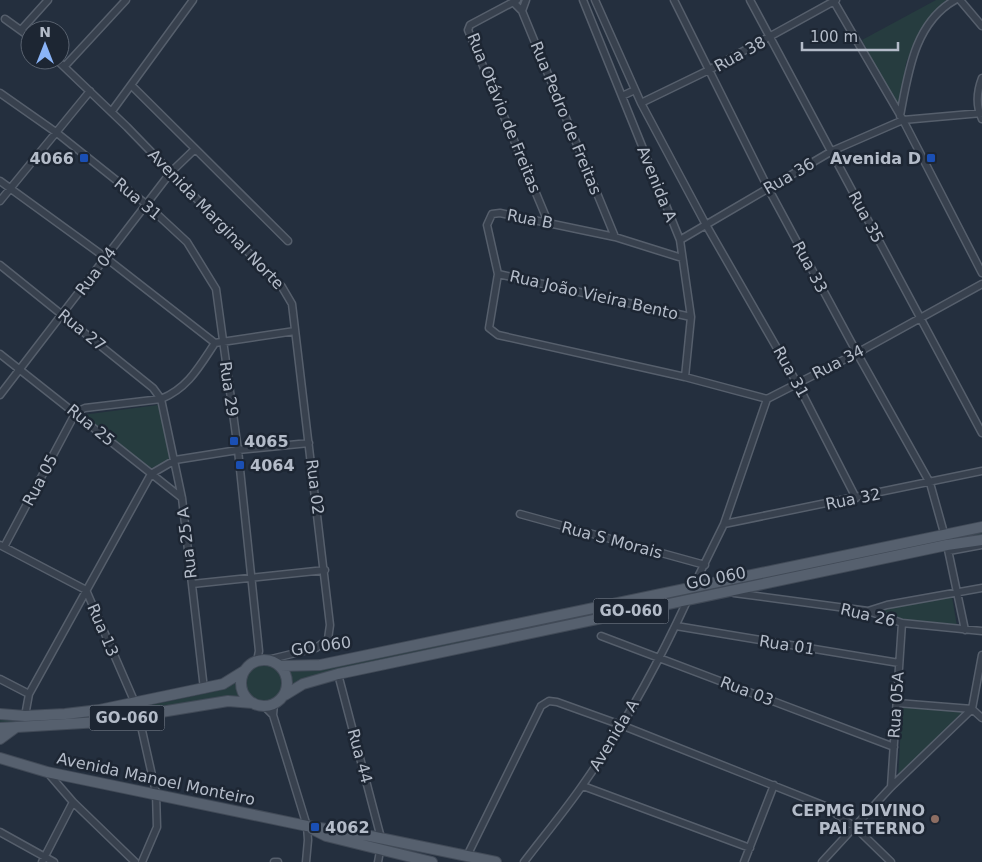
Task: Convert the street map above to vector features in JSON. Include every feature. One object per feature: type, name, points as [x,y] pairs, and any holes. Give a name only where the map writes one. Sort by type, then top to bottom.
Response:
[{"type":"main road","name":"GO 060","points":[[269,660],[320,665],[694,585],[982,527]]},
{"type":"main road","name":"GO 060","points":[[284,695],[303,684],[338,674],[688,598],[982,540]]},
{"type":"main road","name":"GO-060","points":[[0,714],[25,716],[65,714],[135,703],[223,684],[244,671],[269,660]]},
{"type":"main road","points":[[269,660],[286,675],[288,682],[284,695]]},
{"type":"main road","points":[[244,671],[241,686],[243,693],[253,703]]},
{"type":"main road","name":"GO-060","points":[[0,728],[65,726],[139,717],[228,701],[253,703],[271,709],[284,695]]},
{"type":"main road","points":[[0,739],[15,728]]},
{"type":"main road","name":"Avenida Manoel Monteiro","points":[[0,758],[47,772],[156,793],[306,826],[381,838],[466,859],[496,862]]},
{"type":"main road","name":"Avenida Manoel Monteiro","points":[[306,826],[326,836],[380,851],[432,862]]},
{"type":"main road","points":[[367,847],[370,836]]},
{"type":"street","points":[[30,20],[48,0]]},
{"type":"street","points":[[70,61],[126,0]]},
{"type":"street","points":[[112,111],[193,0]]},
{"type":"street","points":[[522,11],[526,0]]},
{"type":"street","name":"Avenida A","points":[[583,0],[680,240],[691,317],[685,377]]},
{"type":"street","name":"Avenida A","points":[[595,0],[641,103],[705,223]]},
{"type":"street","name":"Rua 33","points":[[674,0],[768,188],[930,483],[944,534]]},
{"type":"street","name":"Rua 35","points":[[750,0],[982,433]]},
{"type":"street","points":[[834,0],[901,118],[982,274]]},
{"type":"street","name":"Rua 38","points":[[641,103],[771,37],[834,0]]},
{"type":"street","points":[[901,118],[909,68],[922,34],[942,10],[955,0]]},
{"type":"street","points":[[960,0],[982,26]]},
{"type":"street","name":"Rua Pedro de Freitas","points":[[515,1],[522,11],[616,237]]},
{"type":"street","name":"Rua Otávio de Freitas","points":[[515,1],[470,25],[468,30],[548,222]]},
{"type":"street","points":[[5,19],[20,29]]},
{"type":"street","name":"Avenida Marginal Norte","points":[[69,70],[112,111],[282,286],[292,304],[309,443]]},
{"type":"street","points":[[982,78],[979,85],[982,119]]},
{"type":"street","points":[[131,85],[288,242]]},
{"type":"street","points":[[622,96],[635,90]]},
{"type":"street","points":[[0,201],[90,91]]},
{"type":"street","name":"Rua 31","points":[[0,93],[57,133],[146,204],[186,242],[216,289],[223,342]]},
{"type":"street","name":"Rua 36","points":[[680,240],[705,223],[832,151],[901,118],[980,112]]},
{"type":"street","name":"Rua 04","points":[[0,395],[171,172],[195,148]]},
{"type":"street","name":"Rua 29","points":[[0,181],[106,258],[215,343],[223,342],[238,450],[252,578],[269,660]]},
{"type":"street","name":"Rua B","points":[[682,258],[616,237],[500,213],[492,214],[486,225],[498,274],[490,328],[498,335],[685,377]]},
{"type":"street","name":"Rua 31","points":[[705,223],[798,383],[856,498]]},
{"type":"street","name":"Rua 27","points":[[0,265],[152,388],[161,399]]},
{"type":"street","name":"Rua João Vieira Bento","points":[[498,274],[691,317]]},
{"type":"street","name":"Rua 34","points":[[767,399],[857,353],[982,284]]},
{"type":"street","points":[[223,342],[296,332]]},
{"type":"street","points":[[76,412],[85,408],[161,399],[181,389],[215,343]]},
{"type":"street","name":"Rua 25","points":[[0,354],[76,412],[182,498]]},
{"type":"street","points":[[685,377],[767,399],[724,524],[694,585]]},
{"type":"street","name":"Rua 25 A","points":[[161,399],[182,498],[204,689]]},
{"type":"street","name":"Rua 05","points":[[2,546],[76,412]]},
{"type":"street","name":"Rua 02","points":[[151,474],[175,460],[238,450],[309,443],[325,570],[330,625],[328,639],[316,648],[269,660]]},
{"type":"street","name":"Rua 32","points":[[724,524],[982,471]]},
{"type":"street","points":[[25,716],[29,694],[151,474]]},
{"type":"street","name":"Rua S Morais","points":[[520,514],[704,565]]},
{"type":"street","points":[[965,630],[948,548],[982,545]]},
{"type":"street","name":"Rua 13","points":[[2,546],[86,590],[135,703]]},
{"type":"street","points":[[192,584],[325,570]]},
{"type":"street","points":[[868,611],[887,605],[982,588]]},
{"type":"street","name":"Rua 26","points":[[725,591],[868,611],[902,622],[982,632]]},
{"type":"street","name":"Avenida A","points":[[524,862],[582,786],[621,725],[676,626],[688,598]]},
{"type":"street","name":"Rua 05A","points":[[891,787],[902,622]]},
{"type":"street","name":"Rua 01","points":[[676,626],[899,663]]},
{"type":"street","name":"Rua 03","points":[[601,636],[894,747]]},
{"type":"street","points":[[822,862],[891,787],[972,709],[982,655]]},
{"type":"street","name":"Rua 44","points":[[338,674],[381,838]]},
{"type":"street","points":[[0,679],[29,694]]},
{"type":"street","points":[[466,859],[541,706],[549,701],[557,702],[621,725],[825,806],[855,827],[891,862]]},
{"type":"street","points":[[897,703],[972,709],[982,718]]},
{"type":"street","points":[[271,709],[306,826],[308,840],[306,862]]},
{"type":"street","points":[[139,717],[156,793],[157,827],[142,862]]},
{"type":"street","points":[[47,772],[73,802],[135,862]]},
{"type":"street","points":[[744,862],[774,785]]},
{"type":"street","points":[[582,786],[750,848]]},
{"type":"street","points":[[43,859],[73,802]]},
{"type":"street","points":[[0,832],[43,859],[54,862]]},
{"type":"street","points":[[378,862],[380,851]]},
{"type":"green space","points":[[936,0],[946,0],[919,32],[906,63],[901,104],[896,106],[862,40]]},
{"type":"green space","points":[[158,405],[171,458],[151,469],[142,464],[82,415]]},
{"type":"green space","points":[[982,530],[982,535],[887,553],[308,677],[292,684],[287,671],[313,670]]},
{"type":"green space","points":[[952,597],[957,626],[899,620],[876,612],[904,605]]},
{"type":"green space","points":[[264,665],[271,666],[277,670],[281,676],[281,690],[277,696],[271,700],[264,701],[257,700],[251,696],[247,690],[246,683],[247,676],[251,670],[257,666]]},
{"type":"green space","points":[[240,681],[241,692],[246,700],[228,696],[87,720],[0,723],[0,718],[137,708],[217,691]]},
{"type":"green space","points":[[902,707],[959,710],[962,712],[898,779]]},
{"type":"place","name":"4066","points":[[84,158]]},
{"type":"place","name":"Avenida D","points":[[931,158]]},
{"type":"place","name":"4065","points":[[234,441]]},
{"type":"place","name":"4064","points":[[240,465]]},
{"type":"place","name":"CEPMG DIVINO PAI ETERNO","points":[[935,819]]},
{"type":"place","name":"4062","points":[[315,827]]}]
